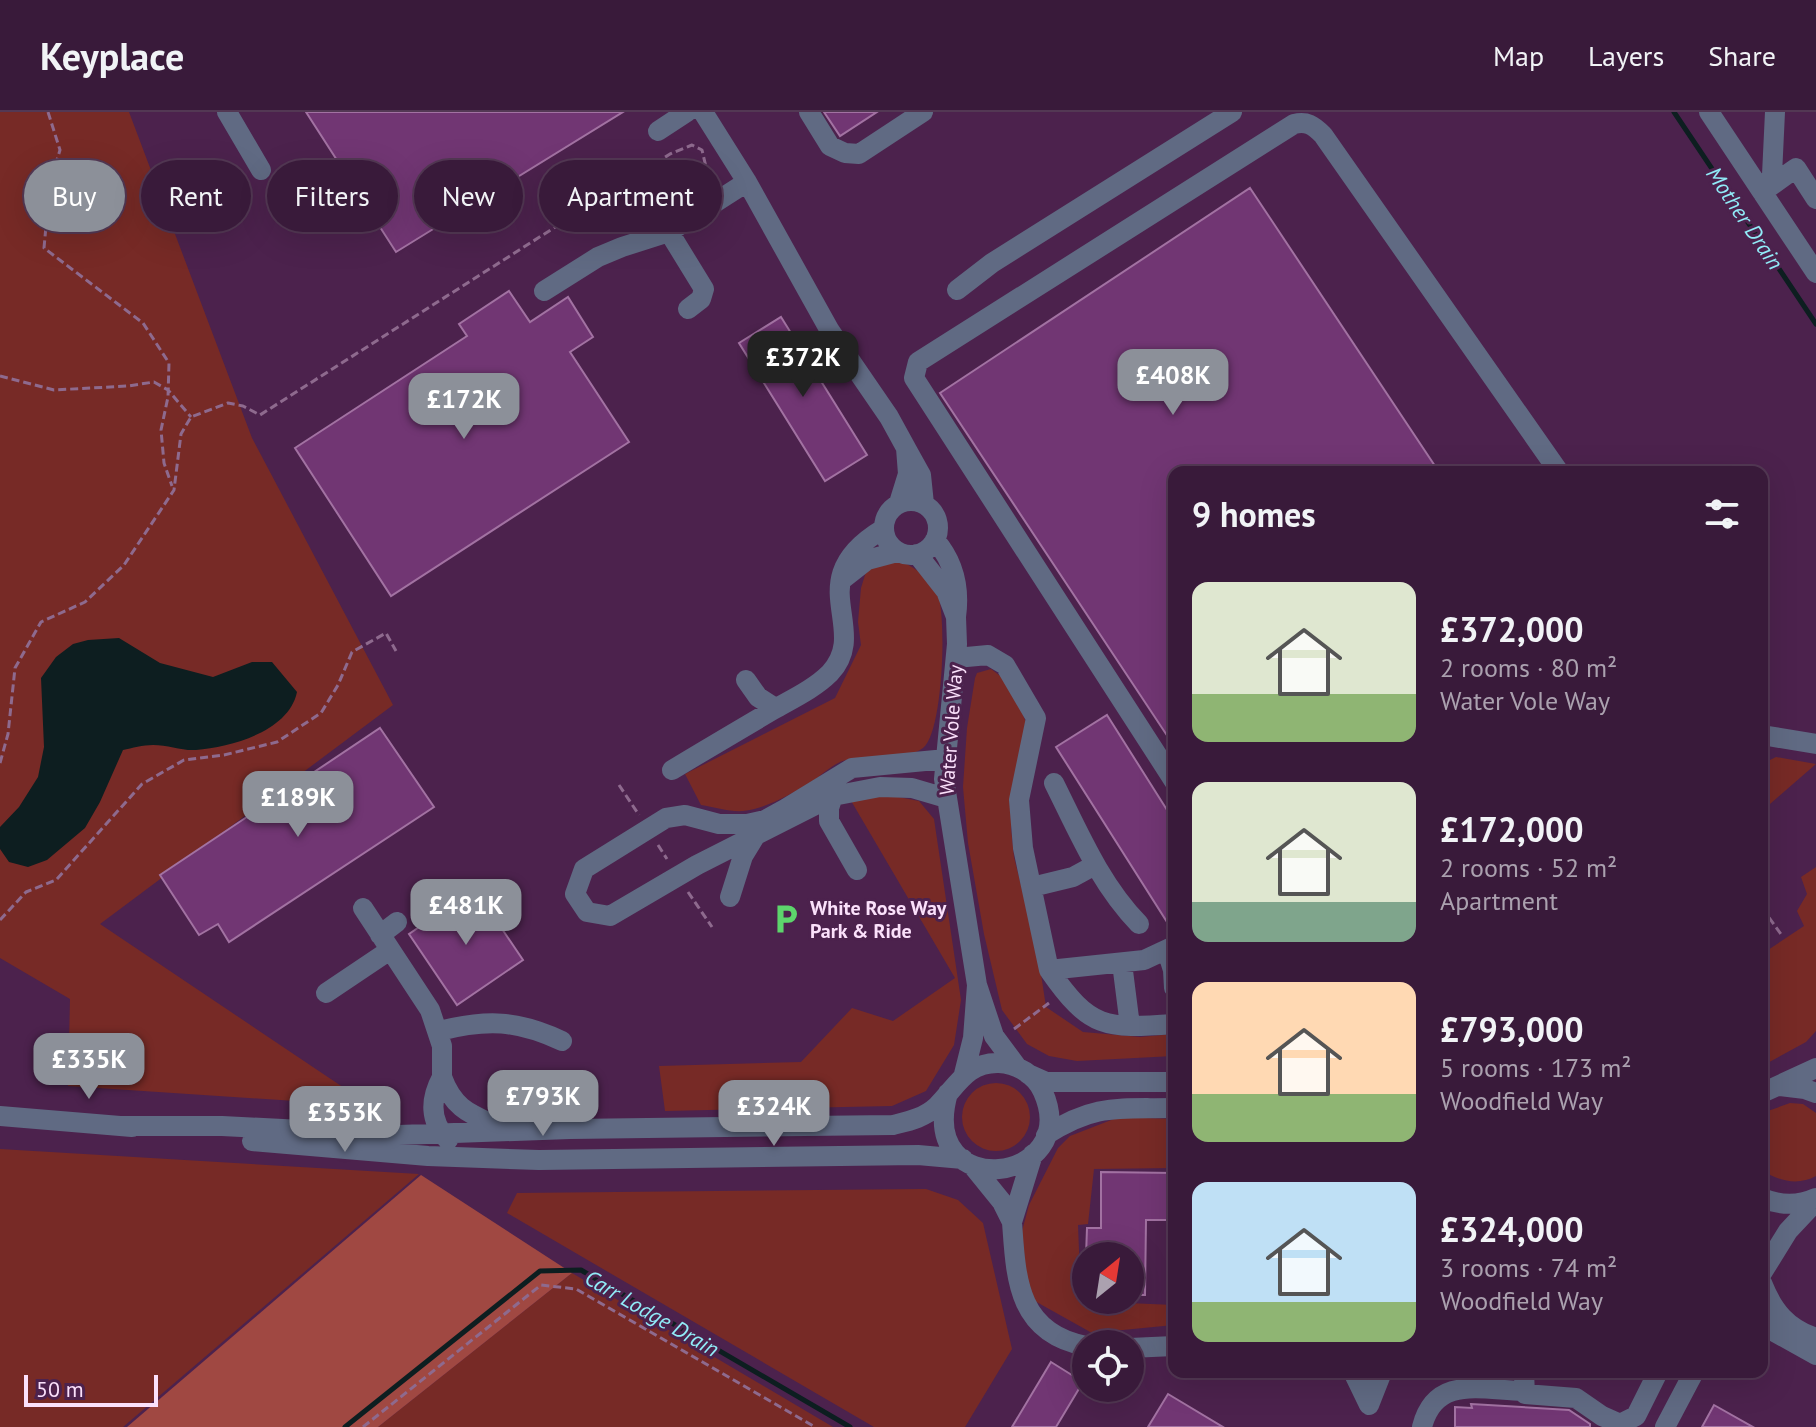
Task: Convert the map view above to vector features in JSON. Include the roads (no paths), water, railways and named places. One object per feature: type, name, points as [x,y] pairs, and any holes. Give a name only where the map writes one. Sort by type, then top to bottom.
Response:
[{"type":"street","points":[[227,112],[261,170]]},
{"type":"street","points":[[658,131],[687,112]]},
{"type":"street","points":[[703,112],[747,182],[830,331],[889,417],[921,475],[924,504]]},
{"type":"street","points":[[809,112],[830,146],[845,153],[859,154],[923,112]]},
{"type":"street","points":[[957,290],[992,263],[1232,112]]},
{"type":"street","points":[[1709,112],[1816,273]]},
{"type":"street","points":[[1762,192],[1772,175],[1775,112]]},
{"type":"street","points":[[1168,772],[914,378],[918,362],[1294,124],[1304,122],[1323,135],[1555,466]]},
{"type":"street","points":[[1762,192],[1796,168],[1816,199]]},
{"type":"street","points":[[722,198],[747,182]]},
{"type":"street","points":[[544,291],[598,257],[669,232],[704,289],[701,299],[688,309]]},
{"type":"street","points":[[899,503],[908,474],[906,448]]},
{"type":"street","points":[[841,580],[867,560],[925,551],[935,540],[936,517],[924,504],[908,501],[899,503],[888,513],[883,529],[885,538],[907,553]]},
{"type":"street","points":[[672,770],[807,691],[831,671],[841,650],[844,624],[838,595],[843,567],[867,539],[883,529]]},
{"type":"street","name":"Water Vole Way","points":[[935,540],[950,563],[957,583],[956,658],[946,759],[946,798],[977,985],[994,1036],[1023,1071]]},
{"type":"street","name":"Water Vole Way","points":[[907,553],[946,591],[956,617]]},
{"type":"street","points":[[956,658],[988,655],[1005,665],[1036,718],[1019,800],[1023,848],[1049,970],[1070,1001],[1097,1021],[1118,1027],[1168,1024]]},
{"type":"street","points":[[746,680],[758,697],[775,708]]},
{"type":"street","points":[[1768,736],[1816,744]]},
{"type":"street","points":[[946,759],[852,768],[833,787],[754,838],[678,876],[610,916],[587,912],[575,894],[584,869],[666,818],[685,815],[719,824],[747,824],[765,820],[833,787],[912,788],[946,798]]},
{"type":"street","points":[[1054,783],[1095,865],[1118,902],[1139,924]]},
{"type":"street","points":[[833,787],[829,821],[857,870]]},
{"type":"street","points":[[730,897],[743,856],[754,838]]},
{"type":"street","points":[[1032,887],[1073,877],[1095,865]]},
{"type":"street","points":[[363,908],[426,1003],[439,1031],[444,1058],[442,1077],[432,1105],[434,1121],[442,1133],[462,1150],[483,1158]]},
{"type":"street","points":[[326,993],[397,922]]},
{"type":"street","points":[[1049,970],[1144,960],[1168,949]]},
{"type":"street","points":[[1122,963],[1130,1026]]},
{"type":"street","name":"Water Vole Way","points":[[964,1074],[973,1038],[977,985]]},
{"type":"street","points":[[439,1031],[489,1022],[514,1023],[538,1029],[562,1041]]},
{"type":"street","points":[[121,1126],[222,1126],[399,1135],[893,1125],[917,1119],[936,1107],[964,1074],[981,1065],[1000,1063],[1046,1082],[1168,1082]]},
{"type":"street","points":[[1771,1089],[1816,1068]]},
{"type":"street","points":[[0,1116],[221,1138],[483,1158],[710,1159],[918,1155],[967,1161],[981,1169],[1006,1170],[1026,1161],[1046,1135],[1049,1110],[1042,1090],[1023,1071]]},
{"type":"street","points":[[442,1077],[455,1103],[465,1111],[508,1131]]},
{"type":"street","points":[[1771,1089],[1805,1089],[1816,1093]]},
{"type":"street","points":[[948,1093],[942,1113],[945,1134],[951,1147],[1002,1202],[1012,1222]]},
{"type":"street","points":[[1046,1135],[1076,1117],[1104,1109],[1168,1108]]},
{"type":"street","points":[[1033,1154],[1012,1222],[1016,1278],[1023,1299],[1036,1318],[1055,1335],[1072,1341]]},
{"type":"street","points":[[1768,1200],[1784,1205],[1816,1199]]},
{"type":"street","points":[[1768,1262],[1788,1231],[1816,1199]]},
{"type":"street","points":[[1768,1207],[1777,1227],[1774,1250]]},
{"type":"street","points":[[1768,1299],[1781,1318],[1799,1332],[1816,1338]]},
{"type":"street","points":[[1768,1328],[1816,1355]]},
{"type":"street","points":[[1144,1347],[1168,1346]]},
{"type":"street","points":[[1356,1378],[1369,1405]]},
{"type":"street","points":[[1369,1427],[1369,1405],[1380,1378]]},
{"type":"street","points":[[1422,1427],[1429,1407],[1448,1392],[1523,1382],[1532,1396],[1576,1398],[1620,1424],[1636,1416],[1655,1378]]},
{"type":"street","points":[[1665,1427],[1691,1378]]},
{"type":"waterway","name":"Mother Drain","points":[[1674,112],[1816,324]]},
{"type":"waterway","name":"Carr Lodge Drain","points":[[345,1427],[540,1271],[581,1270],[850,1427]]},
{"type":"place","name":"White Rose Way Park & Ride","points":[[786,919]]}]
